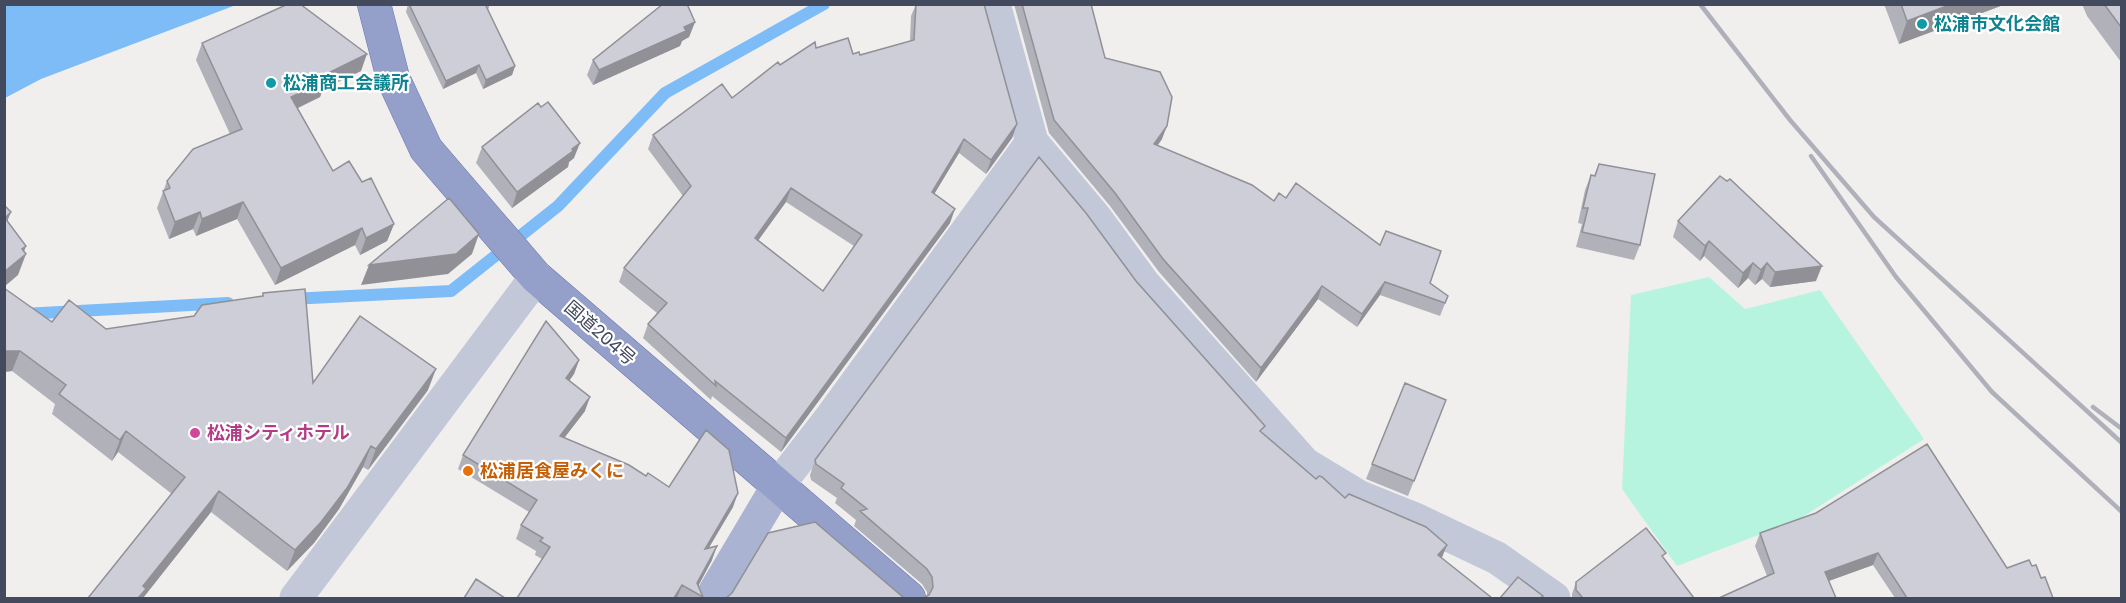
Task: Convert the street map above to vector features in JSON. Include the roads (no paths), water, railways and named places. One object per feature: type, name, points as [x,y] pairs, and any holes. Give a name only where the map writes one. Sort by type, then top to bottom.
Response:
[{"type":"highway","name":"国道204号","points":[[374,4],[393,78],[426,149],[536,277],[777,487],[909,598]]},
{"type":"main road","points":[[711,598],[777,487]]},
{"type":"street","points":[[994,4],[1032,142],[1095,217],[1144,284],[1305,464],[1358,496],[1415,519],[1497,558],[1554,598]]},
{"type":"street","points":[[777,487],[832,416],[1032,142]]},
{"type":"street","points":[[296,598],[536,277]]},
{"type":"water","points":[[5,4],[236,5],[41,79],[5,98]]},
{"type":"waterway","points":[[290,299],[451,291],[558,206],[665,93],[824,4]]},
{"type":"waterway","points":[[4,315],[228,303]]},
{"type":"railway","points":[[1700,4],[1790,120],[1874,217],[2122,443]]},
{"type":"railway","points":[[1811,156],[1896,277],[1992,392],[2122,512]]},
{"type":"railway","points":[[2093,407],[2122,429]]},
{"type":"place","name":"松浦市文化会館","points":[[1922,24]]},
{"type":"place","name":"松浦商工会議所","points":[[271,83]]},
{"type":"place","name":"松浦シティホテル","points":[[195,433]]},
{"type":"place","name":"松浦居食屋みくに","points":[[468,471]]}]
